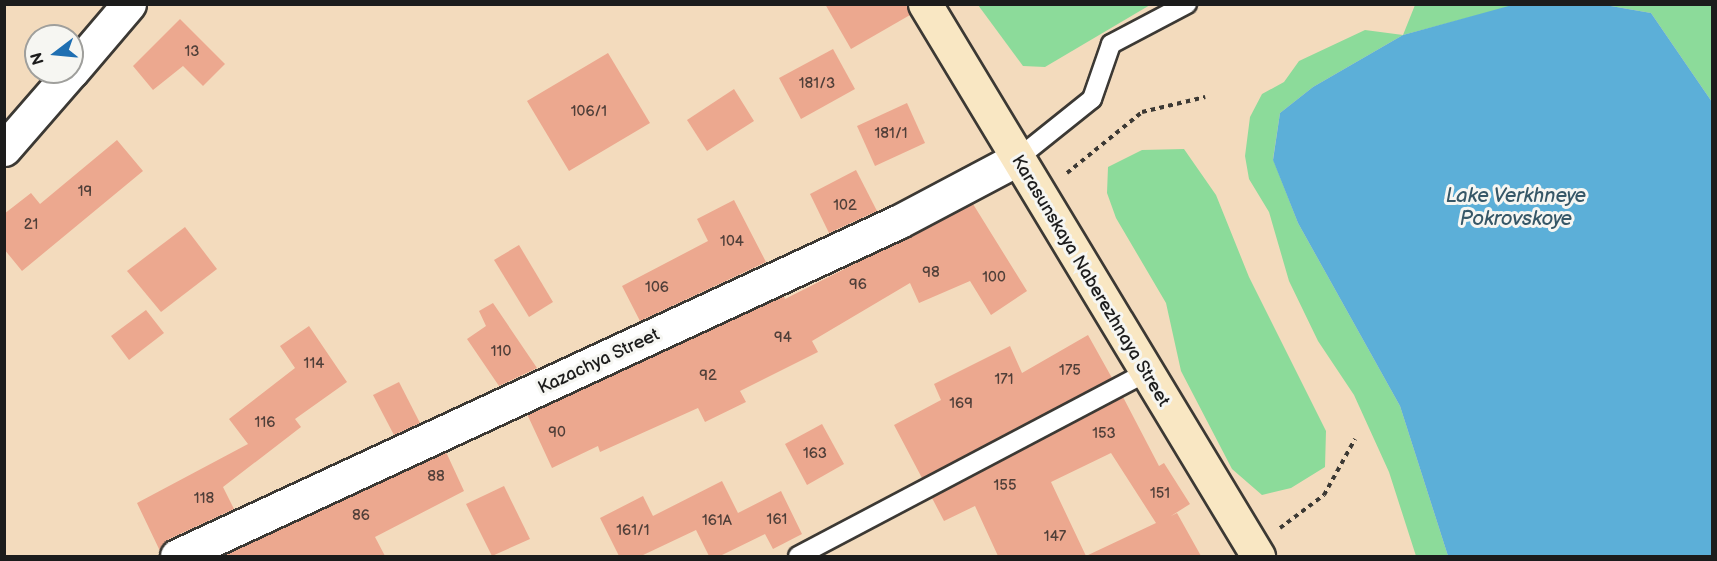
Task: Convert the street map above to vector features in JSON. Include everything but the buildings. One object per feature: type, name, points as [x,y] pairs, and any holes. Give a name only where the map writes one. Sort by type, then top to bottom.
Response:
[{"type":"street","points":[[84,57],[129,4]]},
{"type":"street","name":"Karasunskaya Naberezhnaya Street","points":[[925,4],[1145,373],[1249,554]]},
{"type":"street","points":[[4,149],[61,84]]},
{"type":"street","name":"Kazachya Street","points":[[177,556],[898,222],[1017,159]]},
{"type":"lane","points":[[1017,159],[1092,99],[1112,44],[1187,4]]},
{"type":"lane","points":[[798,556],[1145,373]]},
{"type":"path","points":[[1039,194],[1142,112],[1205,97]]},
{"type":"path","points":[[1249,554],[1324,495],[1355,439]]},
{"type":"green space","points":[[978,5],[1150,5],[1045,67],[1023,66]]},
{"type":"green space","points":[[1415,5],[1516,5],[1403,35]]},
{"type":"green space","points":[[1605,5],[1712,5],[1712,102],[1651,13]]},
{"type":"green space","points":[[1365,30],[1403,35],[1313,87],[1280,113],[1273,159],[1298,223],[1400,406],[1448,556],[1416,556],[1389,472],[1354,395],[1318,341],[1289,281],[1269,212],[1249,179],[1245,156],[1250,117],[1262,94],[1284,82],[1299,61]]},
{"type":"green space","points":[[1184,149],[1216,195],[1249,277],[1326,431],[1325,467],[1291,488],[1262,495],[1232,469],[1181,371],[1166,303],[1116,218],[1107,193],[1108,167],[1142,150]]},
{"type":"water","name":"Lake Verkhneye Pokrovskoye","points":[[1516,4],[1605,5],[1651,13],[1712,102],[1712,556],[1448,556],[1400,406],[1298,223],[1273,160],[1280,113],[1313,87],[1403,35]]}]
